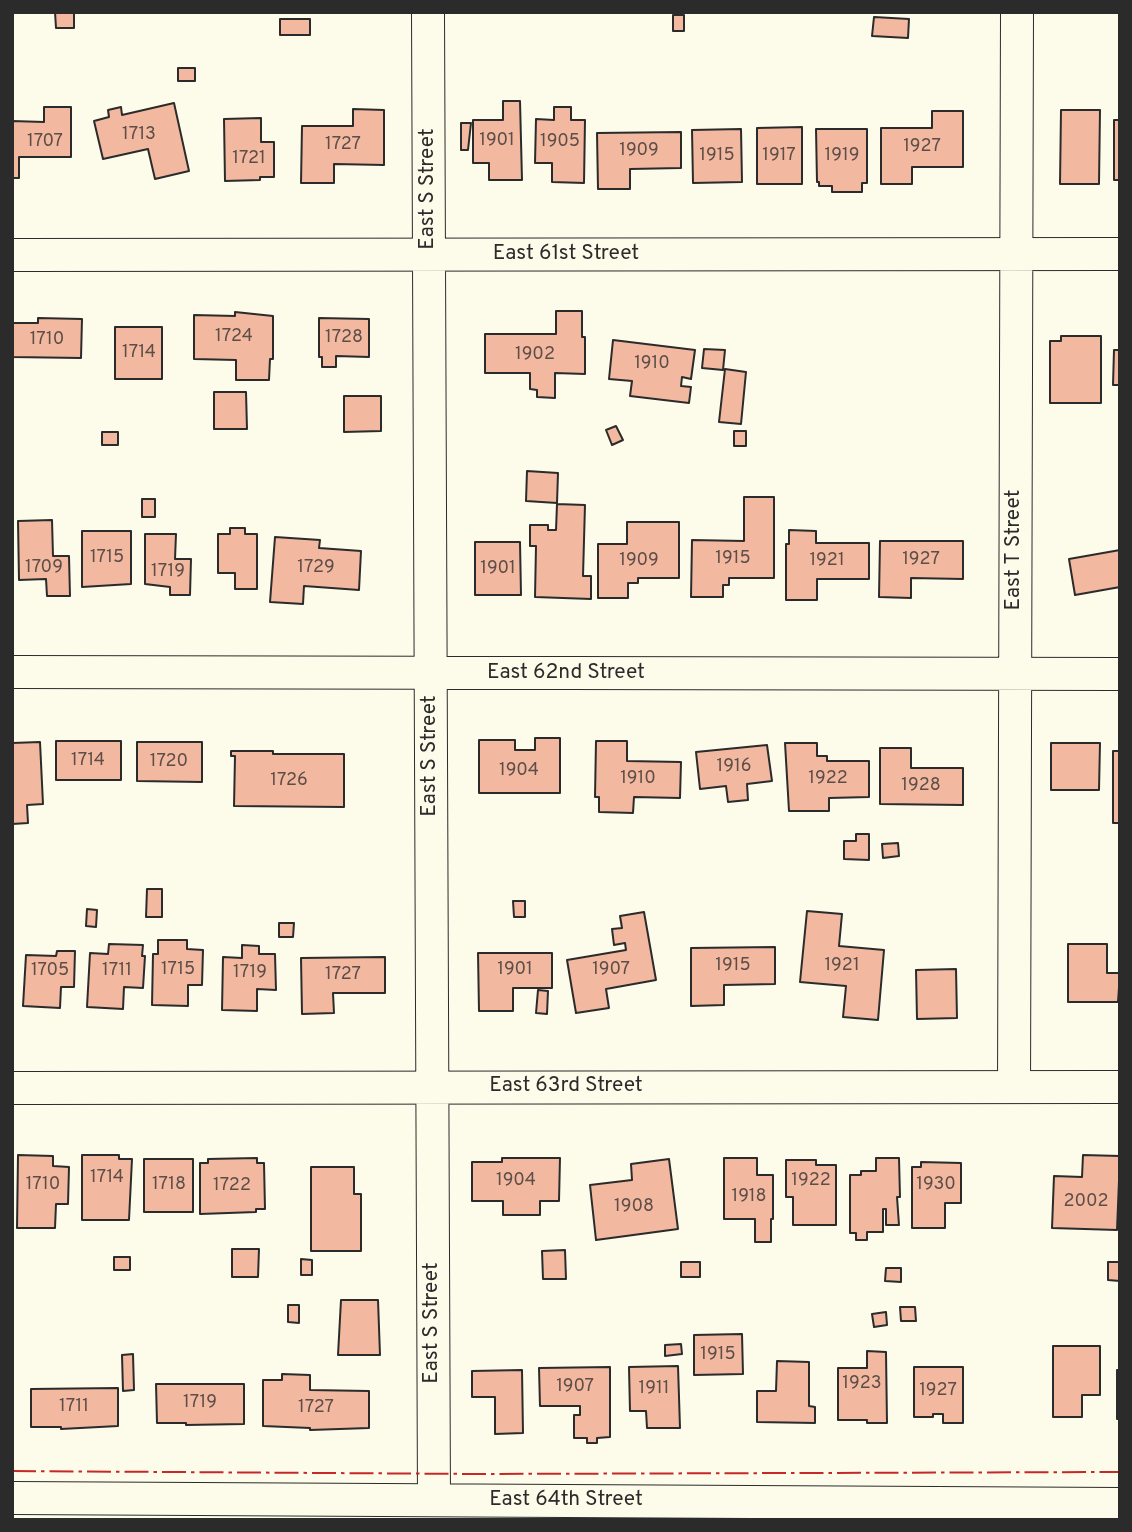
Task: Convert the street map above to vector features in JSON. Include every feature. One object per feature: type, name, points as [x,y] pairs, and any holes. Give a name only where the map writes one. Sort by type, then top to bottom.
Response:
[{"type":"street","name":"East S Street","points":[[428,12],[433,1500]]},
{"type":"street","name":"East T Street","points":[[1014,1087],[1017,12]]},
{"type":"street","name":"East 61st Street","points":[[12,256],[1120,254]]},
{"type":"street","name":"East 62nd Street","points":[[12,672],[1120,674]]},
{"type":"street","name":"East 63rd Street","points":[[12,1088],[1120,1087]]},
{"type":"street","name":"East 64th Street","points":[[12,1498],[1120,1504]]},
{"type":"building","points":[[55,12],[74,12],[74,28],[56,28]]},
{"type":"building","points":[[673,15],[684,15],[684,31],[673,31]]},
{"type":"building","points":[[874,17],[909,19],[908,38],[872,36]]},
{"type":"building","points":[[280,19],[310,19],[310,35],[280,35]]},
{"type":"building","points":[[178,68],[195,68],[195,81],[178,81]]},
{"type":"building","points":[[503,101],[520,101],[522,180],[489,180],[489,163],[473,163],[473,120],[503,120]]},
{"type":"building","points":[[174,103],[189,171],[155,179],[148,149],[103,159],[94,121],[109,117],[108,110],[121,107],[122,115]]},
{"type":"building","points":[[44,107],[71,107],[71,157],[19,157],[19,178],[12,178],[12,121],[44,122]]},
{"type":"building","points":[[554,107],[571,107],[571,120],[585,120],[584,183],[552,182],[552,163],[535,163],[536,119],[554,120]]},
{"type":"building","points":[[353,109],[384,110],[384,165],[334,164],[334,183],[301,183],[302,126],[353,126]]},
{"type":"building","points":[[1061,110],[1100,110],[1099,184],[1060,184]]},
{"type":"building","points":[[932,111],[963,111],[963,167],[912,167],[912,184],[881,184],[881,128],[932,128]]},
{"type":"building","points":[[261,118],[261,142],[274,142],[274,177],[225,181],[224,119]]},
{"type":"building","points":[[1114,120],[1120,120],[1120,180],[1114,180]]},
{"type":"building","points":[[461,123],[471,123],[468,150],[461,150]]},
{"type":"building","points":[[802,127],[802,184],[757,184],[757,128]]},
{"type":"building","points":[[741,129],[742,182],[693,183],[692,130]]},
{"type":"building","points":[[816,129],[867,129],[867,183],[862,183],[862,192],[832,192],[832,186],[819,186]]},
{"type":"building","points":[[681,132],[681,168],[630,169],[630,189],[598,189],[597,133]]},
{"type":"building","points":[[556,311],[582,311],[585,374],[555,373],[555,398],[537,397],[537,390],[530,389],[530,373],[485,373],[485,334],[556,334]]},
{"type":"building","points":[[235,312],[273,316],[273,359],[270,359],[269,380],[236,380],[236,360],[194,359],[194,315],[235,316]]},
{"type":"building","points":[[38,318],[82,319],[81,358],[12,357],[12,323],[38,323]]},
{"type":"building","points":[[319,318],[369,319],[369,357],[336,356],[336,367],[322,367],[322,357],[319,357]]},
{"type":"building","points":[[115,327],[162,327],[162,379],[115,379]]},
{"type":"building","points":[[1061,336],[1101,336],[1101,403],[1050,403],[1050,341],[1061,341]]},
{"type":"building","points":[[613,340],[695,350],[691,379],[682,377],[681,386],[691,387],[689,403],[630,396],[632,381],[609,379]]},
{"type":"building","points":[[704,349],[725,350],[723,370],[702,368]]},
{"type":"building","points":[[1114,350],[1120,350],[1120,385],[1113,385]]},
{"type":"building","points":[[725,369],[746,372],[741,424],[719,422]]},
{"type":"building","points":[[214,392],[246,392],[247,429],[214,429]]},
{"type":"building","points":[[344,396],[381,396],[381,431],[344,432]]},
{"type":"building","points":[[616,426],[623,440],[612,445],[606,430]]},
{"type":"building","points":[[734,431],[746,431],[746,446],[734,446]]},
{"type":"building","points":[[102,432],[118,432],[118,445],[102,445]]},
{"type":"building","points":[[527,471],[558,473],[557,503],[526,501]]},
{"type":"building","points":[[744,497],[774,497],[774,578],[729,578],[729,585],[723,585],[723,597],[691,597],[692,540],[744,541]]},
{"type":"building","points":[[142,499],[155,499],[155,517],[142,517]]},
{"type":"building","points":[[557,504],[585,505],[583,576],[591,576],[591,599],[535,597],[536,546],[530,546],[530,525],[548,525],[548,530],[556,530]]},
{"type":"building","points":[[52,520],[53,556],[69,556],[70,596],[47,596],[46,579],[19,580],[18,521]]},
{"type":"building","points":[[627,522],[679,522],[679,578],[638,578],[638,583],[628,583],[628,598],[598,598],[598,544],[627,544]]},
{"type":"building","points":[[230,528],[245,528],[245,534],[257,534],[257,589],[235,589],[235,573],[218,573],[218,534],[230,534]]},
{"type":"building","points":[[789,530],[816,531],[816,543],[869,543],[869,579],[817,579],[817,600],[786,600],[786,544],[789,544]]},
{"type":"building","points":[[82,531],[131,531],[131,584],[82,587]]},
{"type":"building","points":[[145,534],[176,534],[175,559],[191,559],[190,595],[170,595],[170,587],[145,584]]},
{"type":"building","points":[[275,537],[320,540],[319,548],[361,551],[359,590],[304,586],[303,604],[270,602]]},
{"type":"building","points":[[880,541],[963,541],[963,579],[911,578],[911,598],[879,597]]},
{"type":"building","points":[[475,542],[520,542],[521,595],[475,595]]},
{"type":"building","points":[[1120,550],[1120,587],[1075,595],[1069,559]]},
{"type":"building","points":[[535,738],[560,738],[560,793],[479,793],[479,740],[515,740],[515,750],[535,750]]},
{"type":"building","points":[[56,741],[121,741],[121,780],[56,780]]},
{"type":"building","points":[[596,741],[627,741],[627,761],[681,762],[680,798],[634,797],[633,813],[599,812],[599,797],[595,797]]},
{"type":"building","points":[[40,742],[43,804],[27,805],[28,823],[12,824],[12,743]]},
{"type":"building","points":[[137,742],[202,742],[202,782],[137,781]]},
{"type":"building","points":[[785,743],[817,743],[817,756],[827,756],[827,761],[869,761],[869,797],[829,798],[829,811],[789,811]]},
{"type":"building","points":[[1051,743],[1100,743],[1099,790],[1051,790]]},
{"type":"building","points":[[767,745],[772,781],[747,784],[748,800],[728,802],[726,786],[700,789],[696,752]]},
{"type":"building","points":[[880,748],[911,748],[911,768],[963,768],[963,805],[880,804]]},
{"type":"building","points":[[231,751],[344,754],[344,807],[234,806],[235,756],[231,756]]},
{"type":"building","points":[[1113,751],[1120,751],[1120,823],[1113,823]]},
{"type":"building","points":[[856,834],[869,834],[869,860],[844,859],[844,841],[856,841]]},
{"type":"building","points":[[898,843],[899,856],[883,858],[882,844]]},
{"type":"building","points":[[147,889],[162,889],[162,917],[146,917]]},
{"type":"building","points":[[513,901],[525,901],[525,917],[514,917]]},
{"type":"building","points":[[87,909],[97,910],[96,927],[86,926]]},
{"type":"building","points":[[807,911],[842,914],[839,946],[884,950],[878,1020],[843,1017],[846,986],[800,982]]},
{"type":"building","points":[[644,912],[656,980],[606,989],[609,1008],[576,1013],[567,960],[626,950],[625,943],[614,945],[612,929],[622,928],[620,916]]},
{"type":"building","points":[[279,923],[294,923],[293,937],[279,937]]},
{"type":"building","points":[[158,940],[187,940],[187,949],[203,950],[202,985],[188,985],[188,1006],[152,1005],[153,954],[158,954]]},
{"type":"building","points":[[109,944],[143,945],[143,988],[124,987],[123,1009],[87,1007],[90,953],[108,954]]},
{"type":"building","points":[[1068,944],[1107,944],[1107,973],[1120,973],[1118,1002],[1068,1002]]},
{"type":"building","points":[[242,945],[259,946],[259,954],[275,954],[276,990],[257,989],[257,1011],[222,1010],[223,957],[242,958]]},
{"type":"building","points":[[775,947],[775,984],[724,985],[724,1005],[691,1006],[691,948]]},
{"type":"building","points":[[57,951],[75,951],[74,987],[61,987],[60,1008],[23,1006],[26,955],[56,956]]},
{"type":"building","points":[[478,953],[552,953],[552,988],[513,988],[513,1011],[479,1011]]},
{"type":"building","points":[[385,957],[385,993],[333,993],[334,1013],[302,1014],[301,958]]},
{"type":"building","points":[[956,969],[957,1018],[917,1019],[916,970]]},
{"type":"building","points":[[538,990],[548,991],[547,1014],[536,1013]]},
{"type":"building","points":[[18,1155],[53,1156],[53,1166],[69,1167],[68,1204],[56,1204],[55,1228],[17,1228]]},
{"type":"building","points":[[82,1155],[119,1155],[119,1159],[132,1159],[129,1220],[82,1220]]},
{"type":"building","points":[[1083,1155],[1120,1156],[1117,1230],[1052,1228],[1054,1176],[1082,1177]]},
{"type":"building","points":[[257,1158],[257,1163],[264,1163],[265,1209],[256,1209],[256,1212],[200,1214],[200,1163],[208,1163],[208,1159]]},
{"type":"building","points":[[502,1158],[560,1158],[559,1201],[540,1201],[540,1215],[503,1215],[503,1201],[472,1201],[472,1162],[502,1162]]},
{"type":"building","points":[[724,1158],[757,1158],[757,1175],[773,1175],[771,1242],[755,1242],[755,1219],[724,1219]]},
{"type":"building","points":[[876,1158],[899,1158],[899,1225],[886,1225],[886,1209],[883,1209],[883,1232],[867,1232],[867,1240],[856,1240],[856,1233],[850,1233],[850,1175],[861,1175],[861,1171],[876,1171]]},
{"type":"building","points":[[144,1159],[193,1159],[193,1212],[144,1212]]},
{"type":"building","points":[[669,1159],[678,1229],[596,1240],[590,1185],[632,1180],[631,1164]]},
{"type":"building","points":[[786,1160],[816,1160],[816,1165],[836,1165],[836,1225],[793,1225],[793,1197],[786,1197]]},
{"type":"building","points":[[921,1162],[961,1163],[961,1203],[945,1203],[945,1228],[912,1228],[912,1167],[921,1167]]},
{"type":"building","points":[[311,1167],[354,1167],[354,1194],[361,1194],[361,1251],[311,1251]]},
{"type":"building","points":[[232,1249],[259,1249],[258,1277],[232,1277]]},
{"type":"building","points":[[565,1250],[566,1279],[543,1279],[542,1251]]},
{"type":"building","points":[[114,1257],[130,1257],[130,1270],[114,1270]]},
{"type":"building","points":[[301,1259],[312,1260],[312,1275],[301,1275]]},
{"type":"building","points":[[681,1262],[700,1262],[700,1277],[681,1277]]},
{"type":"building","points":[[1108,1262],[1120,1262],[1120,1281],[1108,1280]]},
{"type":"building","points":[[886,1268],[901,1268],[901,1282],[885,1281]]},
{"type":"building","points":[[341,1300],[378,1300],[380,1355],[338,1355]]},
{"type":"building","points":[[288,1305],[299,1305],[299,1323],[288,1322]]},
{"type":"building","points":[[900,1307],[915,1307],[916,1321],[901,1321]]},
{"type":"building","points":[[886,1312],[887,1325],[874,1327],[872,1314]]},
{"type":"building","points":[[742,1334],[743,1374],[694,1375],[694,1335]]},
{"type":"building","points":[[681,1344],[682,1354],[665,1356],[665,1345]]},
{"type":"building","points":[[1053,1346],[1100,1346],[1100,1395],[1082,1395],[1082,1417],[1053,1417]]},
{"type":"building","points":[[867,1351],[886,1352],[887,1423],[838,1420],[838,1368],[867,1368]]},
{"type":"building","points":[[133,1354],[134,1390],[123,1391],[122,1355]]},
{"type":"building","points":[[777,1361],[809,1362],[809,1406],[815,1407],[815,1423],[757,1422],[757,1391],[776,1391]]},
{"type":"building","points":[[678,1366],[680,1428],[647,1428],[646,1411],[630,1411],[629,1367]]},
{"type":"building","points":[[610,1367],[610,1437],[597,1438],[597,1443],[587,1443],[587,1438],[574,1438],[574,1415],[580,1415],[580,1406],[540,1406],[539,1368]]},
{"type":"building","points":[[914,1367],[963,1367],[963,1423],[943,1423],[943,1414],[914,1417]]},
{"type":"building","points":[[522,1370],[523,1433],[495,1434],[495,1397],[472,1397],[472,1371]]},
{"type":"building","points":[[1117,1370],[1120,1370],[1120,1419],[1117,1419]]},
{"type":"building","points":[[282,1374],[310,1375],[310,1390],[369,1391],[369,1428],[310,1430],[263,1426],[263,1380],[282,1380]]},
{"type":"building","points":[[156,1384],[244,1384],[244,1424],[157,1423]]},
{"type":"building","points":[[118,1388],[118,1426],[61,1429],[31,1427],[31,1389]]},
{"type":"power","points":[[12,1471],[481,1474],[1120,1472]]}]
